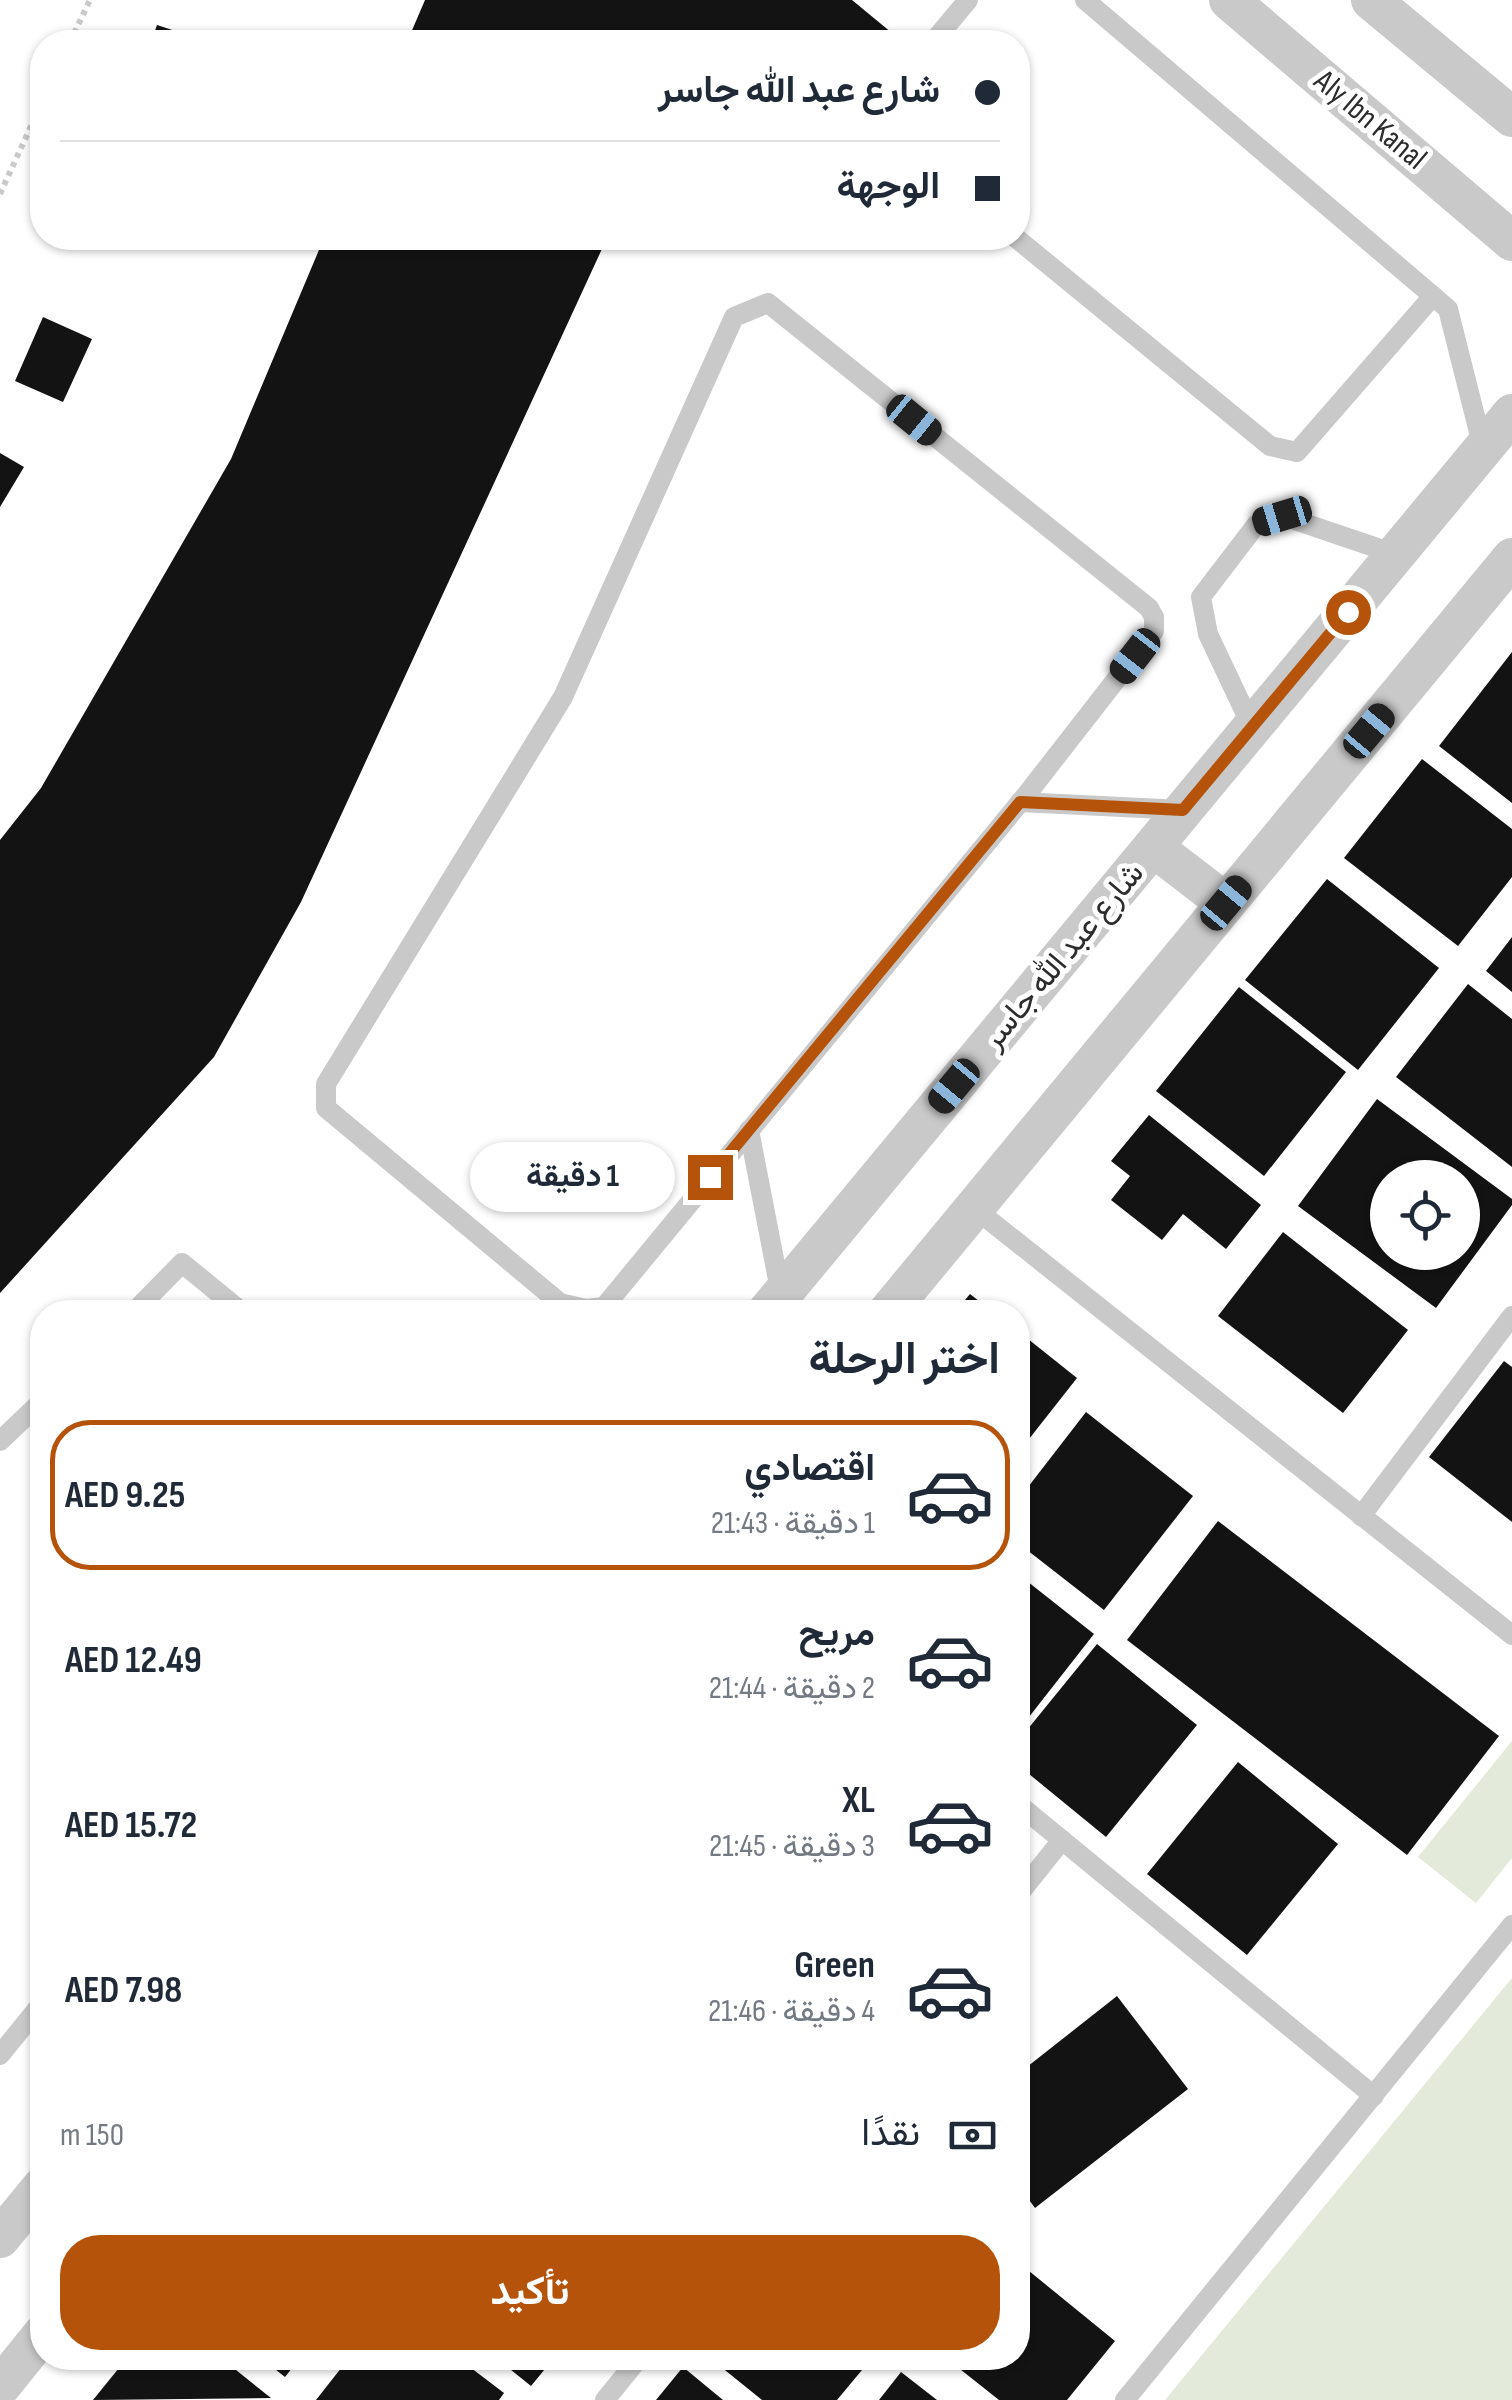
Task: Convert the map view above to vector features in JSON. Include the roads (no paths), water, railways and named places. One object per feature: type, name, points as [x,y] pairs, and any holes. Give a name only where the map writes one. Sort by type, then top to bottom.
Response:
[{"type":"street","name":"Aly Ibn Kanal","points":[[1228,0],[1512,241]]},
{"type":"street","points":[[1371,0],[1512,117]]},
{"type":"street","name":"شارع عبد الله جاسر","points":[[777,1300],[1512,414]]},
{"type":"street","points":[[898,1300],[1512,558]]},
{"type":"street","points":[[1153,847],[1226,903]]},
{"type":"street","points":[[0,2238],[30,2202]]},
{"type":"street","points":[[0,2386],[30,2350]]},
{"type":"lane","points":[[943,30],[968,0]]},
{"type":"lane","points":[[1084,0],[1448,309],[1483,448]]},
{"type":"lane","points":[[1030,249],[1270,446],[1296,452],[1433,296]]},
{"type":"lane","points":[[556,1300],[326,1108],[326,1084],[564,698],[734,317],[768,303],[1149,608],[1154,617],[1154,632],[1020,802],[609,1300]]},
{"type":"lane","points":[[1252,727],[1208,634],[1200,596],[1256,524],[1282,516],[1395,554]]},
{"type":"lane","points":[[1020,802],[1183,810]]},
{"type":"lane","points":[[749,1130],[773,1300]]},
{"type":"lane","points":[[974,1208],[1512,1635]]},
{"type":"lane","points":[[146,1300],[182,1264],[227,1300]]},
{"type":"lane","points":[[1361,1516],[1512,1316]]},
{"type":"lane","points":[[0,1441],[30,1412]]},
{"type":"lane","points":[[1030,1814],[1374,2096]]},
{"type":"lane","points":[[1030,1879],[1062,1840]]},
{"type":"lane","points":[[1125,2400],[1512,1925]]},
{"type":"lane","points":[[0,2055],[30,2019]]},
{"type":"lane","points":[[605,2400],[630,2370]]}]
